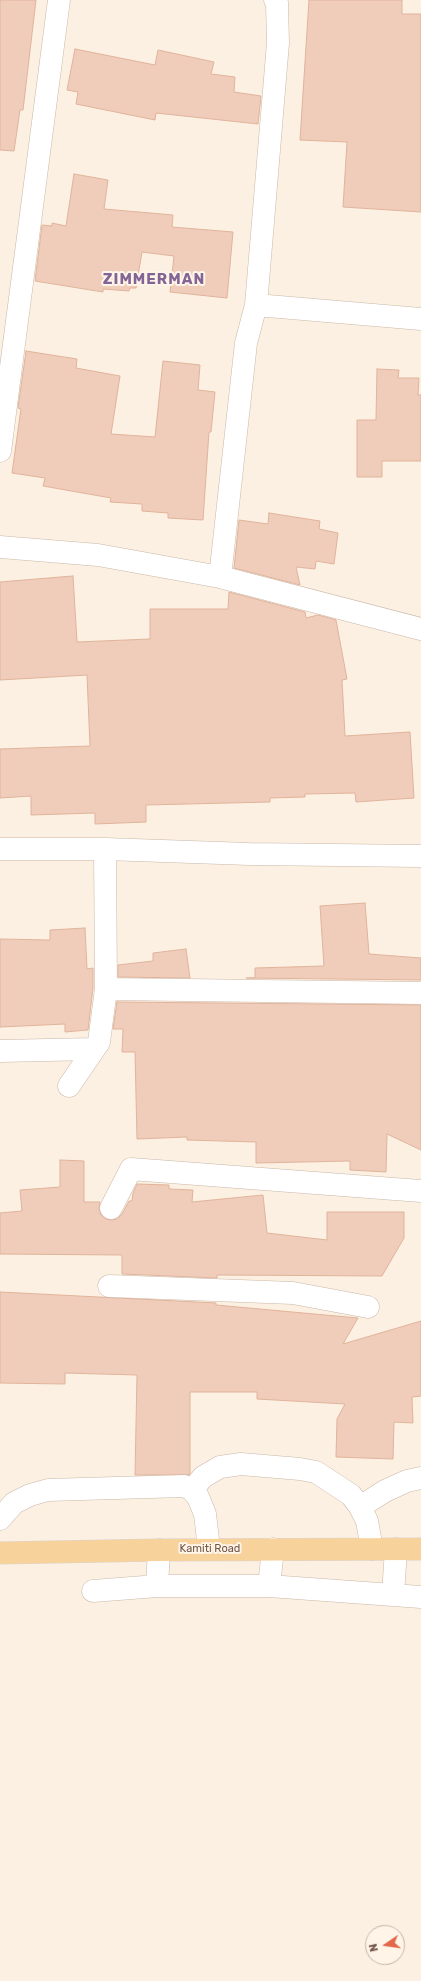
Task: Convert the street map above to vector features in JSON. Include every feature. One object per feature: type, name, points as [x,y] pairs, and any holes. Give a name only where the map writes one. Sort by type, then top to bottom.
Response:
[{"type":"main road","name":"Kamiti Road","points":[[0,1553],[209,1549],[421,1549]]},
{"type":"street","points":[[0,451],[59,0]]},
{"type":"street","points":[[220,577],[246,343],[256,305],[278,43],[277,3],[275,0]]},
{"type":"street","points":[[256,305],[421,319]]},
{"type":"street","points":[[0,547],[98,555],[220,577],[421,629]]},
{"type":"street","points":[[0,849],[105,849],[248,854],[421,856]]},
{"type":"street","points":[[70,1086],[99,1042],[106,990],[105,849]]},
{"type":"street","points":[[106,990],[421,993]]},
{"type":"street","points":[[0,1051],[94,1049]]},
{"type":"street","points":[[111,1208],[131,1169],[421,1191]]},
{"type":"street","points":[[109,1286],[293,1293],[368,1307]]},
{"type":"street","points":[[192,1490],[203,1477],[220,1467],[242,1464],[300,1469],[316,1472],[336,1483],[351,1495],[360,1506],[366,1520],[372,1549]]},
{"type":"street","points":[[360,1506],[385,1491],[407,1481],[421,1478]]},
{"type":"street","points":[[0,1519],[14,1503],[30,1495],[48,1490],[184,1486],[192,1490],[198,1497],[204,1514],[209,1549]]},
{"type":"street","points":[[269,1586],[272,1549]]},
{"type":"street","points":[[393,1595],[396,1549]]},
{"type":"street","points":[[157,1586],[159,1550]]},
{"type":"street","points":[[93,1592],[157,1586],[269,1586],[421,1597]]},
{"type":"building","points":[[0,0],[36,0],[23,110],[20,110],[14,151],[0,150]]},
{"type":"building","points":[[309,0],[402,0],[402,14],[421,14],[421,212],[343,207],[347,142],[300,140]]},
{"type":"building","points":[[75,49],[155,65],[158,50],[214,62],[211,74],[235,77],[234,92],[261,96],[258,124],[156,113],[155,120],[76,104],[78,92],[67,90]]},
{"type":"building","points":[[74,174],[108,180],[104,209],[173,215],[172,227],[233,232],[227,298],[170,292],[174,256],[142,252],[136,288],[130,288],[129,291],[103,289],[103,292],[35,281],[42,225],[52,226],[52,223],[66,226]]},
{"type":"building","points":[[26,351],[77,359],[76,368],[120,376],[111,434],[155,437],[163,361],[200,365],[198,390],[215,392],[211,432],[209,432],[203,520],[168,518],[168,513],[142,511],[142,504],[110,502],[111,498],[43,486],[45,478],[12,473],[21,409],[18,408]]},
{"type":"building","points":[[377,369],[399,370],[398,378],[419,378],[418,395],[421,395],[421,461],[382,461],[382,477],[357,477],[357,420],[376,420]]},
{"type":"building","points":[[269,513],[320,521],[319,529],[338,533],[334,564],[316,561],[315,569],[296,567],[300,585],[234,568],[239,520],[268,524]]},
{"type":"building","points":[[73,576],[77,642],[150,639],[150,609],[228,609],[229,592],[305,612],[306,618],[318,615],[336,620],[347,679],[342,680],[345,736],[410,732],[414,798],[356,802],[355,793],[305,794],[305,797],[270,798],[270,802],[146,805],[146,822],[95,824],[95,813],[31,815],[31,796],[0,798],[0,749],[90,746],[87,675],[0,680],[0,582]]},
{"type":"building","points":[[365,903],[369,954],[421,958],[421,980],[246,978],[255,978],[255,968],[324,966],[320,906]]},
{"type":"building","points":[[85,928],[87,969],[93,968],[93,988],[88,1030],[65,1032],[65,1024],[0,1027],[0,939],[50,940],[50,930]]},
{"type":"building","points":[[186,949],[190,978],[118,977],[118,965],[153,961],[153,953]]},
{"type":"building","points":[[117,1002],[421,1005],[421,1150],[387,1134],[386,1172],[350,1170],[350,1161],[256,1163],[256,1142],[187,1140],[187,1137],[137,1139],[135,1052],[122,1052],[123,1029],[113,1029]]},
{"type":"building","points":[[60,1160],[84,1161],[84,1202],[100,1202],[99,1209],[101,1215],[106,1219],[117,1219],[122,1214],[129,1201],[132,1201],[133,1193],[137,1184],[169,1185],[169,1189],[193,1190],[192,1202],[263,1195],[267,1233],[327,1240],[327,1212],[404,1212],[404,1238],[382,1276],[217,1275],[217,1278],[122,1274],[122,1255],[0,1254],[0,1213],[22,1211],[20,1190],[60,1187]]},
{"type":"building","points":[[0,1292],[216,1303],[216,1305],[358,1318],[343,1344],[421,1321],[421,1396],[412,1397],[413,1423],[394,1422],[393,1459],[336,1457],[337,1419],[345,1404],[257,1399],[257,1392],[190,1392],[189,1475],[135,1475],[137,1375],[65,1373],[65,1384],[0,1383]]},
{"type":"district","name":"ZIMMERMAN","points":[[154,280]]}]
